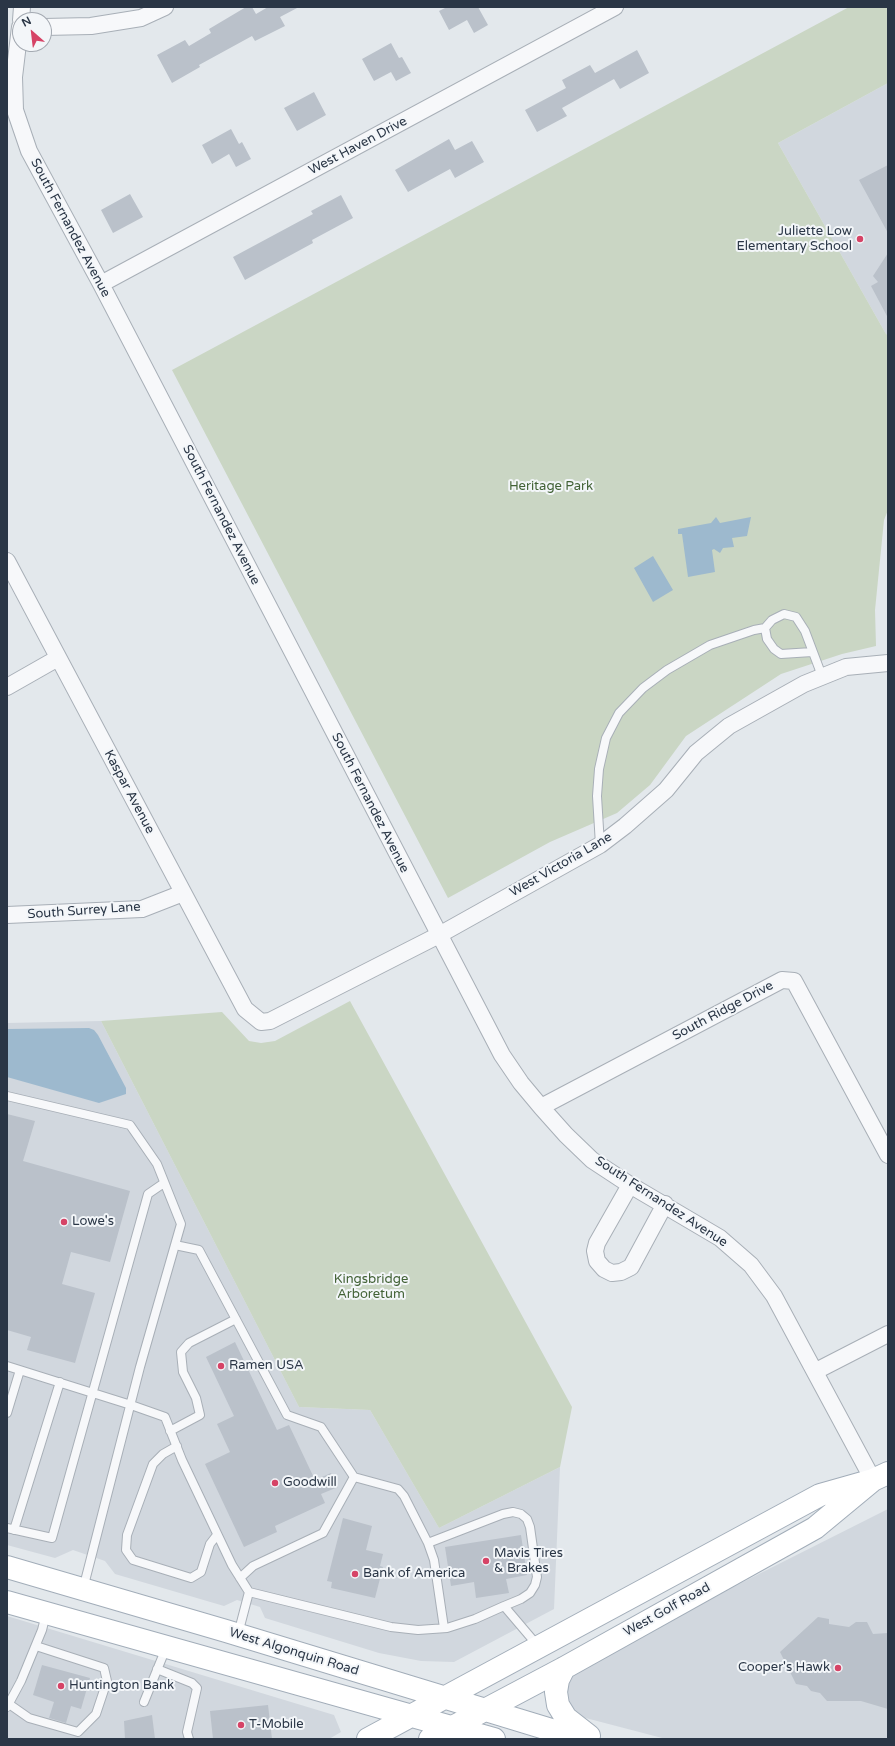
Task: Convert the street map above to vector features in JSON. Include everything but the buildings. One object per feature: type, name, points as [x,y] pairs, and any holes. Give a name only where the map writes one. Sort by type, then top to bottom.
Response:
[{"type":"main road","points":[[368,1739],[820,1495],[881,1477]]},
{"type":"main road","name":"West Golf Road","points":[[430,1739],[564,1668],[815,1528],[881,1477]]},
{"type":"main road","name":"West Algonquin Road","points":[[7,1567],[581,1739]]},
{"type":"main road","points":[[7,1602],[453,1726],[494,1739]]},
{"type":"main road","points":[[564,1668],[558,1680],[558,1705],[566,1718],[593,1739]]},
{"type":"street","points":[[52,27],[91,26],[141,18],[165,7]]},
{"type":"street","name":"West Haven Drive","points":[[101,284],[615,7]]},
{"type":"street","name":"South Fernandez Avenue","points":[[17,52],[14,77],[15,110],[20,129],[29,152],[101,284],[502,1055],[521,1083],[541,1107],[566,1135],[592,1160],[630,1185],[665,1204],[720,1238],[752,1265],[774,1296],[816,1371],[881,1477]]},
{"type":"street","name":"Kaspar Avenue","points":[[7,561],[245,1009],[256,1018]]},
{"type":"street","points":[[7,687],[58,658]]},
{"type":"street","name":"West Victoria Lane","points":[[256,1018],[262,1022],[270,1021],[439,935],[600,845],[625,826],[666,790],[696,753],[730,726],[804,684],[846,667],[888,663]]},
{"type":"street","name":"South Surrey Lane","points":[[7,914],[142,909],[183,893]]},
{"type":"street","name":"South Ridge Drive","points":[[541,1107],[782,980],[794,981],[888,1155]]},
{"type":"street","points":[[630,1185],[597,1243],[595,1251],[597,1261],[604,1269],[612,1273],[621,1272],[631,1267],[665,1204]]},
{"type":"street","points":[[816,1371],[888,1334]]},
{"type":"lane","points":[[600,845],[597,796],[599,769],[606,738],[619,713],[643,688],[667,670],[710,645],[754,630],[765,628],[772,620],[784,614],[796,617],[805,631],[822,676]]},
{"type":"lane","points":[[765,628],[767,639],[774,650],[781,654],[812,652]]},
{"type":"lane","points":[[7,1096],[130,1125],[157,1164],[181,1224],[131,1405],[83,1589]]},
{"type":"lane","points":[[60,1382],[10,1529],[52,1538],[148,1194],[164,1183]]},
{"type":"lane","points":[[175,1246],[199,1250],[287,1415],[321,1427],[354,1477],[398,1489],[404,1496],[428,1543],[434,1560],[444,1628]]},
{"type":"lane","points":[[170,1431],[200,1415],[196,1398],[184,1372],[181,1352],[189,1343],[236,1319]]},
{"type":"lane","points":[[7,1366],[165,1417],[217,1535],[249,1592],[391,1627],[418,1630],[444,1628],[475,1619],[530,1593],[535,1585],[536,1566],[530,1527],[527,1520],[521,1514],[513,1512],[503,1514],[428,1543]]},
{"type":"lane","points":[[7,1413],[20,1370]]},
{"type":"lane","points":[[177,1446],[163,1454],[153,1464],[126,1535],[126,1550],[133,1560],[191,1578],[201,1572],[210,1544],[217,1535]]},
{"type":"lane","points":[[240,1578],[253,1566],[323,1532],[354,1477]]},
{"type":"lane","points":[[238,1636],[249,1592]]},
{"type":"lane","points":[[504,1606],[538,1647]]},
{"type":"lane","points":[[36,1646],[104,1668],[108,1681],[96,1714],[78,1732],[29,1718],[8,1705],[36,1646],[46,1614]]},
{"type":"lane","points":[[144,1702],[166,1647]]},
{"type":"lane","points":[[157,1669],[192,1683],[197,1688],[187,1732],[189,1739]]},
{"type":"shaded area","name":"Juliette Low Elementary School","points":[[888,83],[888,335],[886,334],[778,143]]},
{"type":"shaded area","points":[[101,1021],[299,1407],[370,1410],[439,1528],[560,1467],[554,1609],[454,1662],[421,1661],[379,1653],[265,1618],[260,1607],[237,1600],[224,1606],[115,1574],[105,1561],[73,1550],[55,1558],[7,1545],[7,1023]]},
{"type":"shaded area","points":[[888,1509],[888,1739],[666,1739],[578,1716],[571,1708],[567,1695],[566,1677],[578,1665]]},
{"type":"shaded area","points":[[7,1616],[334,1715],[341,1732],[329,1739],[7,1739]]},
{"type":"green space","name":"Heritage Park","points":[[849,7],[888,7],[888,83],[778,143],[886,334],[888,335],[888,510],[884,520],[875,610],[876,646],[842,654],[781,674],[686,736],[650,785],[617,813],[550,842],[448,898],[172,370]]},
{"type":"green space","name":"Kingsbridge Arboretum","points":[[350,1001],[572,1407],[560,1467],[439,1528],[370,1410],[299,1407],[101,1021],[222,1012],[249,1041],[261,1043],[275,1041]]},
{"type":"water","points":[[716,517],[720,523],[751,517],[747,536],[732,538],[734,547],[723,548],[720,553],[714,549],[712,550],[715,572],[688,577],[682,534],[678,534],[678,529],[711,523]]},
{"type":"water","points":[[653,556],[673,590],[653,602],[634,568]]},
{"type":"water","points":[[89,1028],[94,1030],[98,1035],[126,1088],[126,1094],[99,1103],[7,1077],[7,1029]]},
{"type":"place","name":"Juliette Low Elementary School","points":[[860,239]]},
{"type":"place","name":"Lowe's","points":[[64,1222]]},
{"type":"place","name":"Ramen USA","points":[[221,1366]]},
{"type":"place","name":"Goodwill","points":[[275,1483]]},
{"type":"place","name":"Mavis Tires & Brakes","points":[[486,1561]]},
{"type":"place","name":"Bank of America","points":[[355,1574]]},
{"type":"place","name":"Cooper's Hawk","points":[[838,1668]]},
{"type":"place","name":"Huntington Bank","points":[[61,1686]]},
{"type":"place","name":"T-Mobile","points":[[241,1725]]}]
